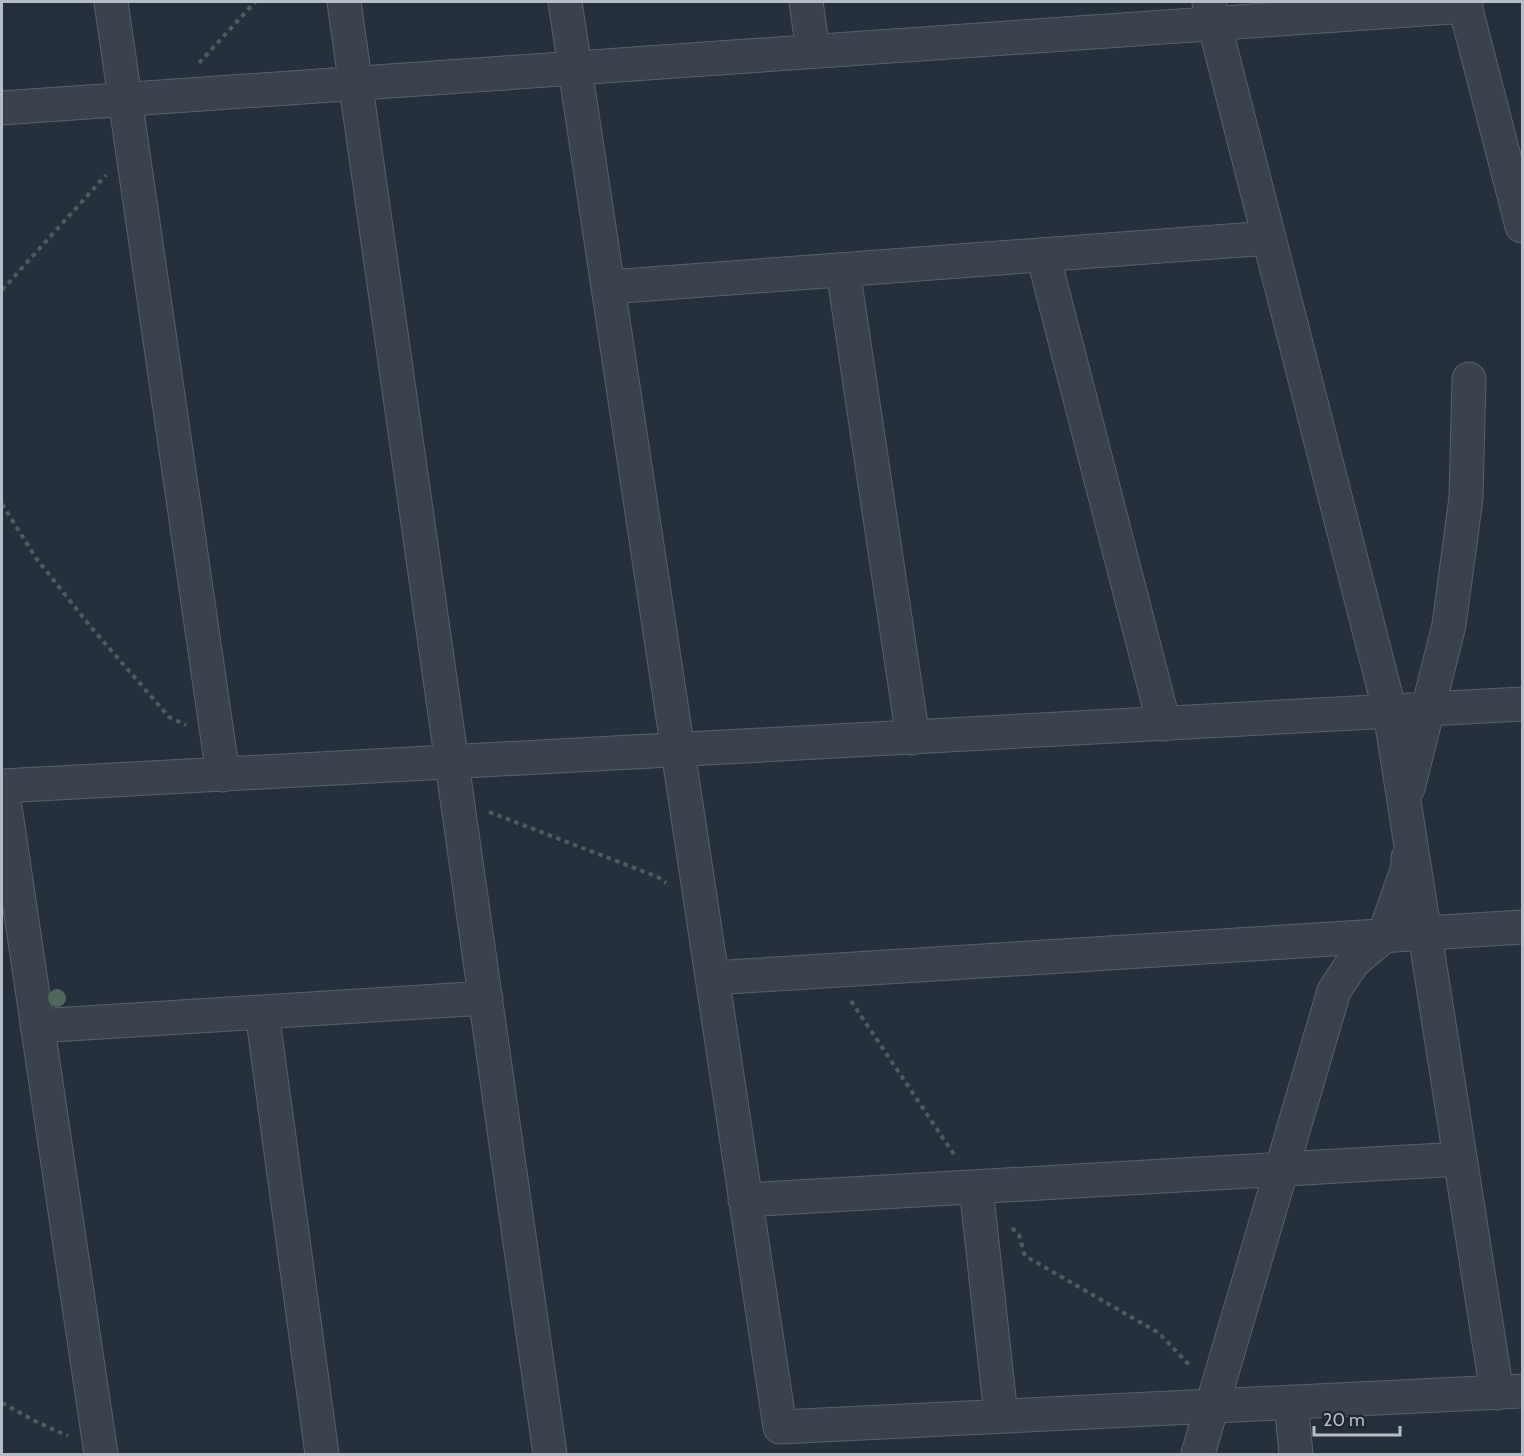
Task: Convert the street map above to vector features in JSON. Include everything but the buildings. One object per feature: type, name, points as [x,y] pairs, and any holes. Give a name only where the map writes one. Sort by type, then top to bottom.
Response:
[{"type":"street","points":[[111,2],[224,775]]},
{"type":"street","points":[[344,2],[550,1455]]},
{"type":"street","points":[[566,2],[780,1427],[1001,1416],[1213,1399],[1290,1402],[1510,1392],[1460,1159],[1390,712],[1212,12]]},
{"type":"street","points":[[806,2],[813,51]]},
{"type":"street","points":[[2,108],[813,51],[1212,12],[1465,4],[1522,226]]},
{"type":"street","points":[[609,287],[1269,238]]},
{"type":"street","points":[[1043,255],[1164,724]]},
{"type":"street","points":[[843,270],[913,738]]},
{"type":"street","points":[[1198,1455],[1334,991],[1353,962],[1384,936],[1407,867],[1408,782],[1449,625],[1466,498],[1469,379]]},
{"type":"street","points":[[100,1452],[2,786],[1522,704]]},
{"type":"street","points":[[712,978],[1522,927]]},
{"type":"street","points":[[37,1026],[486,998]]},
{"type":"street","points":[[262,1012],[322,1455]]},
{"type":"street","points":[[745,1200],[1460,1159]]},
{"type":"street","points":[[976,1186],[1001,1416]]},
{"type":"street","points":[[1290,1402],[1296,1455]]},
{"type":"path","points":[[2,504],[43,566],[90,626],[169,717],[218,740]]},
{"type":"path","points":[[458,800],[658,877],[703,911]]},
{"type":"path","points":[[849,998],[976,1186]]},
{"type":"path","points":[[1011,1227],[1018,1235],[1025,1256],[1159,1333],[1213,1399]]},
{"type":"path","points":[[2,1403],[100,1452]]}]
